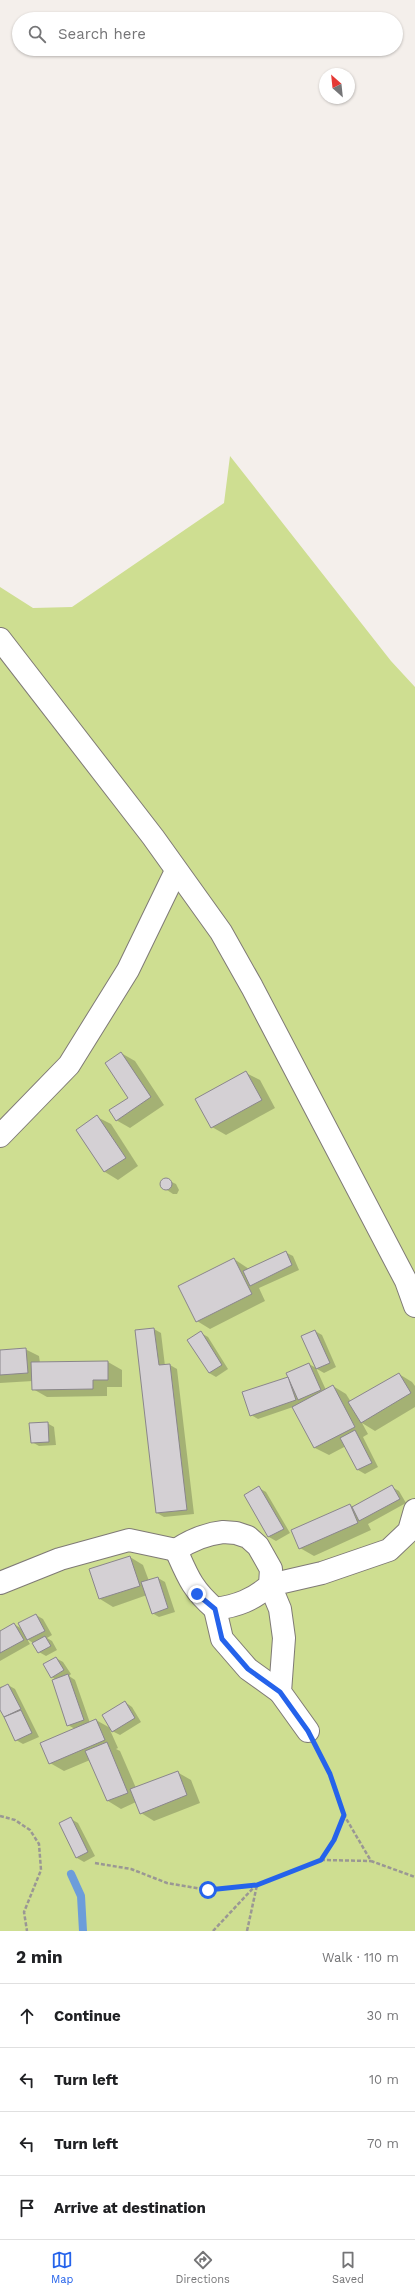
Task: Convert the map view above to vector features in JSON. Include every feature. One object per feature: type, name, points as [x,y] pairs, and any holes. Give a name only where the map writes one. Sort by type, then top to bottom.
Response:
[{"type":"street","points":[[0,639],[153,837],[221,932],[252,987],[406,1281],[415,1306]]},
{"type":"street","points":[[0,1136],[69,1066],[128,970],[176,871]]},
{"type":"street","points":[[215,1609],[234,1606],[256,1597],[270,1585],[322,1573],[389,1550],[409,1531],[415,1510]]},
{"type":"street","points":[[0,1583],[60,1560],[129,1540],[176,1550],[192,1540],[210,1533],[236,1533],[248,1538],[258,1546],[271,1569],[270,1585],[280,1609],[284,1638],[280,1692]]},
{"type":"street","points":[[176,1550],[188,1579],[197,1594],[215,1609],[222,1639],[248,1669],[280,1692],[308,1731]]},
{"type":"path","points":[[308,1731],[330,1774],[344,1815],[371,1861]]},
{"type":"path","points":[[321,1860],[334,1840],[344,1815]]},
{"type":"path","points":[[0,1816],[15,1820],[30,1830],[39,1844],[41,1870],[24,1912],[27,1931]]},
{"type":"path","points":[[95,1863],[132,1869],[167,1883],[208,1890],[257,1885],[321,1860],[371,1861],[415,1877]]},
{"type":"path","points":[[213,1931],[257,1885]]},
{"type":"path","points":[[247,1931],[257,1885]]},
{"type":"green space","points":[[230,456],[391,661],[415,687],[415,1931],[0,1931],[0,587],[33,608],[72,607],[224,503]]},
{"type":"building","points":[[121,1052],[151,1097],[116,1121],[109,1110],[128,1098],[105,1063]]},
{"type":"building","points":[[246,1071],[262,1100],[211,1128],[195,1099]]},
{"type":"building","points":[[97,1115],[126,1158],[104,1172],[76,1130]]},
{"type":"building","points":[[168,1178],[171,1179],[171,1189],[164,1190],[161,1189],[160,1182],[161,1179]]},
{"type":"building","points":[[286,1251],[292,1265],[250,1286],[243,1271]]},
{"type":"building","points":[[234,1258],[252,1294],[196,1322],[178,1286]]},
{"type":"building","points":[[154,1328],[159,1365],[170,1364],[187,1510],[156,1513],[135,1330]]},
{"type":"building","points":[[315,1330],[330,1363],[316,1369],[301,1336]]},
{"type":"building","points":[[201,1331],[222,1365],[209,1373],[187,1340]]},
{"type":"building","points":[[26,1348],[28,1373],[0,1375],[0,1350]]},
{"type":"building","points":[[108,1361],[108,1380],[93,1380],[93,1389],[32,1390],[31,1362]]},
{"type":"building","points":[[309,1363],[321,1390],[298,1400],[286,1373]]},
{"type":"building","points":[[399,1373],[411,1393],[361,1423],[348,1402]]},
{"type":"building","points":[[288,1377],[296,1400],[250,1416],[242,1392]]},
{"type":"building","points":[[333,1385],[355,1427],[314,1448],[292,1407]]},
{"type":"building","points":[[48,1422],[49,1442],[31,1443],[29,1423]]},
{"type":"building","points":[[355,1430],[372,1463],[357,1470],[340,1438]]},
{"type":"building","points":[[392,1485],[400,1499],[359,1521],[352,1507]]},
{"type":"building","points":[[259,1486],[284,1529],[268,1537],[244,1495]]},
{"type":"building","points":[[350,1504],[358,1523],[299,1549],[291,1530]]},
{"type":"building","points":[[130,1556],[140,1586],[99,1599],[89,1569]]},
{"type":"building","points":[[158,1577],[168,1608],[152,1614],[141,1582]]},
{"type":"building","points":[[36,1614],[45,1631],[27,1640],[18,1623]]},
{"type":"building","points":[[14,1623],[24,1640],[0,1653],[0,1631]]},
{"type":"building","points":[[45,1636],[51,1646],[38,1653],[32,1643]]},
{"type":"building","points":[[56,1657],[64,1670],[51,1678],[43,1664]]},
{"type":"building","points":[[68,1674],[84,1720],[67,1726],[52,1680]]},
{"type":"building","points":[[8,1684],[21,1709],[4,1717],[0,1710],[0,1688]]},
{"type":"building","points":[[125,1701],[135,1718],[112,1732],[102,1715]]},
{"type":"building","points":[[21,1710],[32,1733],[15,1741],[4,1717]]},
{"type":"building","points":[[96,1719],[105,1740],[49,1764],[40,1743]]},
{"type":"building","points":[[107,1742],[128,1793],[107,1801],[85,1751]]},
{"type":"building","points":[[178,1771],[187,1795],[140,1814],[130,1789]]},
{"type":"building","points":[[71,1817],[88,1852],[76,1858],[59,1823]]},
{"type":"waterway","points":[[71,1874],[81,1896],[83,1931]]},
{"type":"route","points":[[197,1594],[215,1609],[222,1639],[248,1669],[280,1692],[308,1731],[330,1774],[344,1815],[334,1840],[321,1860],[257,1885],[240,1885],[208,1890]]}]
